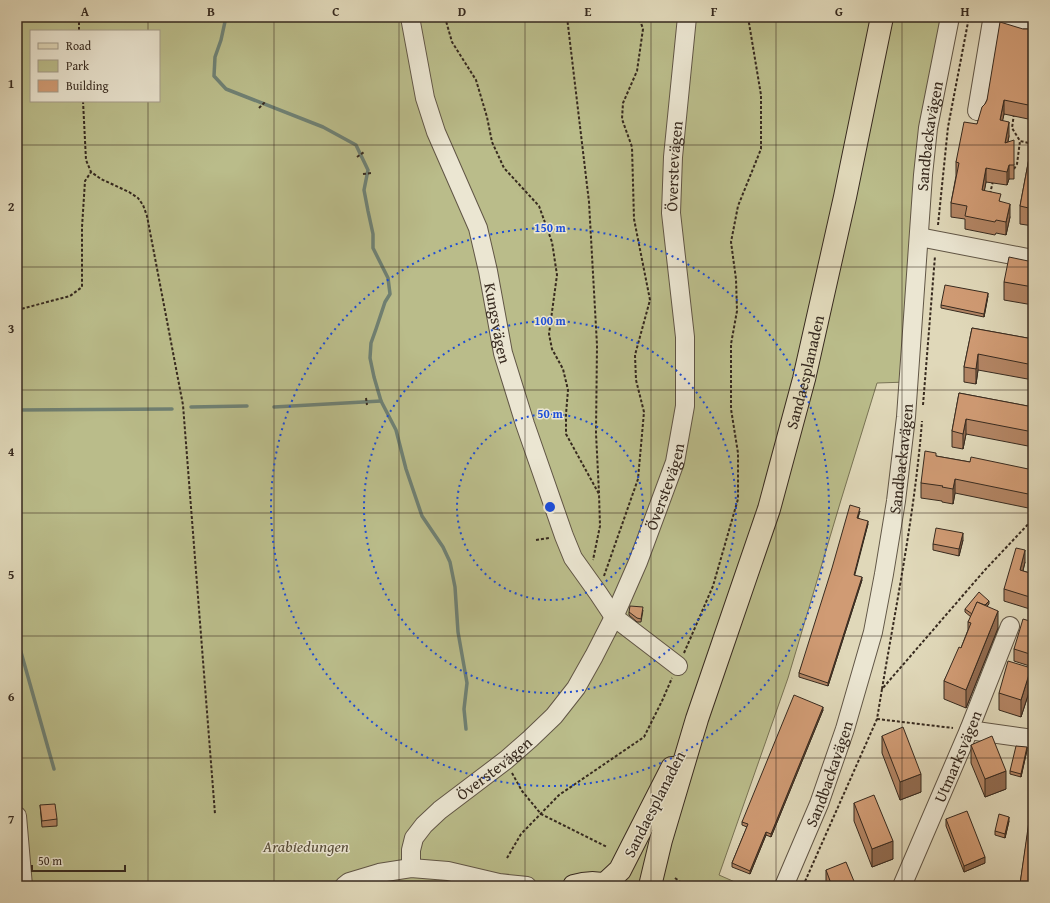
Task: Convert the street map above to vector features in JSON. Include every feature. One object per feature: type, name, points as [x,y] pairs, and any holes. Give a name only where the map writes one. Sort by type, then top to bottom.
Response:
[{"type":"main road","name":"Sandaesplanaden","points":[[650,886],[661,840],[697,719],[768,509],[804,378],[846,197],[882,17]]},
{"type":"main road","name":"Sandaesplanaden","points":[[608,885],[620,870],[697,719]]},
{"type":"main road","points":[[574,886],[585,883],[608,885]]},
{"type":"street","name":"Kungsvägen","points":[[410,17],[425,98],[436,132],[478,228],[488,271],[503,353],[525,424],[573,558],[614,617],[678,666]]},
{"type":"street","name":"Överstevägen","points":[[411,868],[411,850],[414,838],[424,825],[440,810],[530,740],[554,716],[576,688],[614,617],[638,562],[675,462],[685,406],[685,337],[671,213],[673,157],[687,17]]},
{"type":"street","name":"Sandbackavägen","points":[[784,886],[819,804],[845,730],[873,632],[896,501],[906,417],[923,175],[928,128],[950,17]]},
{"type":"street","points":[[977,111],[988,19],[1026,32],[1032,17]]},
{"type":"street","points":[[919,237],[1033,259]]},
{"type":"street","name":"Utmarksvägen","points":[[902,886],[969,730],[1010,626]]},
{"type":"street","points":[[969,730],[1033,739]]},
{"type":"street","points":[[17,816],[23,886]]},
{"type":"street","points":[[344,886],[350,882],[379,873],[411,868],[448,871],[501,885],[528,886]]},
{"type":"path","points":[[79,17],[79,30]]},
{"type":"path","points":[[446,17],[452,42],[476,80],[487,117],[492,142],[504,168],[539,206],[552,242],[557,275],[549,334],[552,349],[563,369],[568,390],[566,434],[599,494]]},
{"type":"path","points":[[567,17],[589,202],[597,344],[596,433],[600,526],[593,560]]},
{"type":"path","points":[[598,593],[638,480],[644,412],[636,380],[635,355],[650,300],[634,219],[632,147],[622,119],[623,103],[637,71],[643,29],[639,17]]},
{"type":"path","points":[[507,858],[521,834],[559,795],[644,737],[678,666],[713,586],[738,499],[738,453],[731,409],[731,344],[737,311],[736,279],[731,242],[738,206],[761,149],[761,95],[748,17]]},
{"type":"path","points":[[259,108],[266,101]]},
{"type":"path","points":[[83,102],[86,160],[90,172],[138,198],[143,205],[147,216],[183,404],[215,814]]},
{"type":"path","points":[[1010,172],[1014,170],[1018,164],[1020,142],[1012,128],[1015,113]]},
{"type":"path","points":[[1020,142],[1033,144]]},
{"type":"path","points":[[357,157],[364,152]]},
{"type":"path","points":[[17,310],[70,296],[82,287],[82,227],[85,182],[90,172]]},
{"type":"path","points":[[363,174],[372,173]]},
{"type":"path","points":[[989,200],[994,178]]},
{"type":"path","points":[[366,398],[367,405]]},
{"type":"path","points":[[803,886],[877,719],[882,689],[984,571],[1033,519]]},
{"type":"path","points":[[877,719],[969,730]]},
{"type":"path","points":[[506,760],[522,791],[541,814],[608,847]]},
{"type":"path","points":[[675,878],[686,886]]},
{"type":"green space","name":"Arabiedungen","points":[[17,17],[950,17],[937,78],[908,382],[877,383],[788,678],[719,875],[744,886],[23,886],[17,816]]},
{"type":"building","points":[[1000,22],[1023,29],[1028,29],[1033,26],[1033,106],[1004,100],[1000,120],[1009,122],[1005,143],[1014,140],[1014,165],[1009,165],[1007,172],[986,168],[982,190],[1001,194],[999,201],[1010,204],[1006,222],[996,220],[995,222],[965,216],[967,206],[951,203],[959,163],[956,162],[964,122],[977,124],[982,107],[987,100]]},
{"type":"building","points":[[1033,137],[1033,209],[1020,206]]},
{"type":"building","points":[[1009,257],[1033,262],[1033,287],[1004,282]]},
{"type":"building","points":[[945,285],[988,293],[984,314],[941,305]]},
{"type":"building","points":[[972,328],[1033,339],[1033,365],[978,354],[976,369],[964,367]]},
{"type":"building","points":[[959,393],[1033,407],[1033,432],[966,419],[963,434],[952,431]]},
{"type":"building","points":[[925,451],[936,453],[936,456],[970,462],[971,457],[1033,470],[1033,495],[955,479],[953,489],[921,483]]},
{"type":"building","points":[[850,505],[860,508],[857,518],[868,521],[854,575],[862,577],[828,683],[799,673]]},
{"type":"building","points":[[936,528],[963,533],[959,549],[933,544]]},
{"type":"building","points":[[1016,548],[1025,550],[1020,570],[1033,574],[1033,598],[1004,589]]},
{"type":"building","points":[[979,592],[989,601],[985,605],[977,602],[972,614],[965,609]]},
{"type":"building","points":[[977,602],[998,611],[966,690],[944,681],[959,647],[961,648],[971,623],[968,622]]},
{"type":"building","points":[[630,606],[643,607],[641,619],[629,612]]},
{"type":"building","points":[[1023,619],[1033,622],[1033,655],[1014,649]]},
{"type":"building","points":[[1008,661],[1031,668],[1021,700],[999,693]]},
{"type":"building","points":[[794,695],[823,707],[771,834],[766,832],[750,871],[732,863],[748,824],[742,822]]},
{"type":"building","points":[[903,727],[921,774],[900,782],[882,736]]},
{"type":"building","points":[[992,736],[1006,771],[985,779],[971,745]]},
{"type":"building","points":[[1016,746],[1027,747],[1021,774],[1010,771]]},
{"type":"building","points":[[874,795],[893,841],[872,849],[854,803]]},
{"type":"building","points":[[1033,799],[1033,886],[1020,884]]},
{"type":"building","points":[[55,804],[57,819],[42,821],[40,805]]},
{"type":"building","points":[[967,811],[985,857],[964,866],[946,819]]},
{"type":"building","points":[[999,814],[1009,817],[1005,834],[995,831]]},
{"type":"building","points":[[846,862],[856,886],[832,886],[826,870]]},
{"type":"waterway","points":[[226,17],[221,40],[215,57],[214,76],[226,89],[323,127],[356,145],[368,170],[364,190],[373,234],[373,248],[388,278],[390,294],[385,302],[371,343],[370,358],[381,401],[396,430],[406,469],[422,516],[443,547],[450,562],[455,587],[458,632],[467,683],[464,709],[466,729]]},
{"type":"waterway","points":[[274,407],[381,401]]},
{"type":"waterway","points":[[191,407],[247,406]]},
{"type":"waterway","points":[[17,410],[172,409]]},
{"type":"waterway","points":[[17,638],[54,769]]}]
